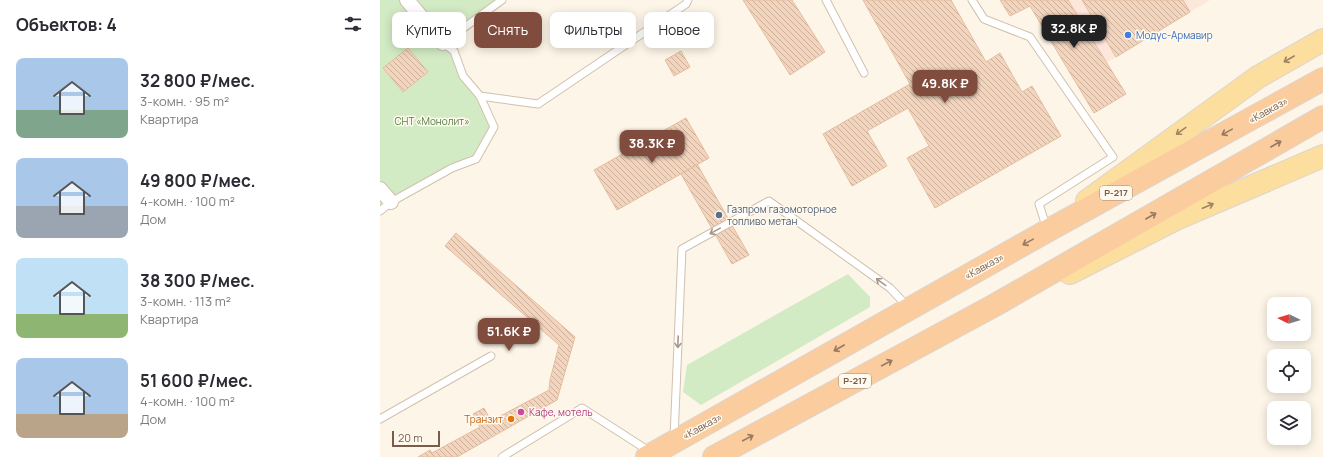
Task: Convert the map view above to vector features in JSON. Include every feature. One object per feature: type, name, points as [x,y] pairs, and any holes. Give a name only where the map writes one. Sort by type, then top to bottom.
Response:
[{"type":"highway","name":"«Кавказ»","points":[[650,455],[1047,231],[1323,80]]},
{"type":"highway","name":"Р-217","points":[[714,457],[995,305],[1323,117]]},
{"type":"main road","points":[[1047,231],[1148,155],[1258,77],[1323,40]]},
{"type":"main road","points":[[995,305],[1025,296],[1176,219],[1323,156]]},
{"type":"street","points":[[407,0],[417,12]]},
{"type":"street","points":[[380,188],[385,207]]},
{"type":"lane","points":[[466,26],[502,0]]},
{"type":"lane","points":[[480,96],[538,104],[686,4],[688,0]]},
{"type":"lane","points":[[826,0],[864,73]]},
{"type":"lane","points":[[972,0],[984,19],[1030,37],[1113,157],[1039,204],[1047,231]]},
{"type":"lane","points":[[385,207],[452,168],[476,159],[494,127],[480,96],[463,76],[454,51],[450,48]]},
{"type":"lane","points":[[674,442],[682,249],[769,201],[890,288],[910,308]]},
{"type":"lane","points":[[380,419],[491,356]]},
{"type":"lane","points":[[502,457],[582,408],[650,455]]},
{"type":"shaded area","points":[[1068,0],[1082,0],[1116,57],[1106,63]]},
{"type":"shaded area","points":[[1183,0],[1210,0],[1190,12]]},
{"type":"green space","name":"СНТ «Монолит»","points":[[380,0],[502,0],[486,12],[474,12],[474,20],[466,26],[466,12],[392,12],[392,48],[450,48],[454,51],[471,88],[494,127],[476,159],[380,211]]},
{"type":"green space","points":[[848,274],[870,297],[870,307],[701,405],[683,392],[687,365]]},
{"type":"building","points":[[743,0],[792,0],[825,52],[790,75]]},
{"type":"building","points":[[863,0],[951,0],[986,62],[1000,53],[1022,92],[1032,86],[1061,136],[935,208],[907,158],[929,146],[908,108],[867,131],[887,166],[852,186],[823,134],[910,84]]},
{"type":"building","points":[[1000,0],[1068,0],[1126,94],[1094,113],[1030,6],[1010,16]]},
{"type":"building","name":"Модус-Армавир","points":[[1082,0],[1183,0],[1190,12],[1116,57]]},
{"type":"building","points":[[408,48],[428,72],[403,92],[383,68]]},
{"type":"building","points":[[681,51],[690,67],[674,76],[665,60]]},
{"type":"building","points":[[686,118],[709,158],[617,210],[594,170]]},
{"type":"building","points":[[697,164],[749,255],[732,264],[681,174]]},
{"type":"building","points":[[456,233],[575,337],[557,400],[457,457],[418,457],[430,450],[432,453],[480,427],[473,414],[484,408],[491,421],[549,390],[559,345],[445,246]]},
{"type":"place","name":"Модус-Армавир","points":[[1128,35]]},
{"type":"place","name":"Газпром газомоторное топливо метан","points":[[719,215]]},
{"type":"place","name":"Кафе, мотель","points":[[521,412]]},
{"type":"place","name":"Транзит","points":[[511,419]]}]
